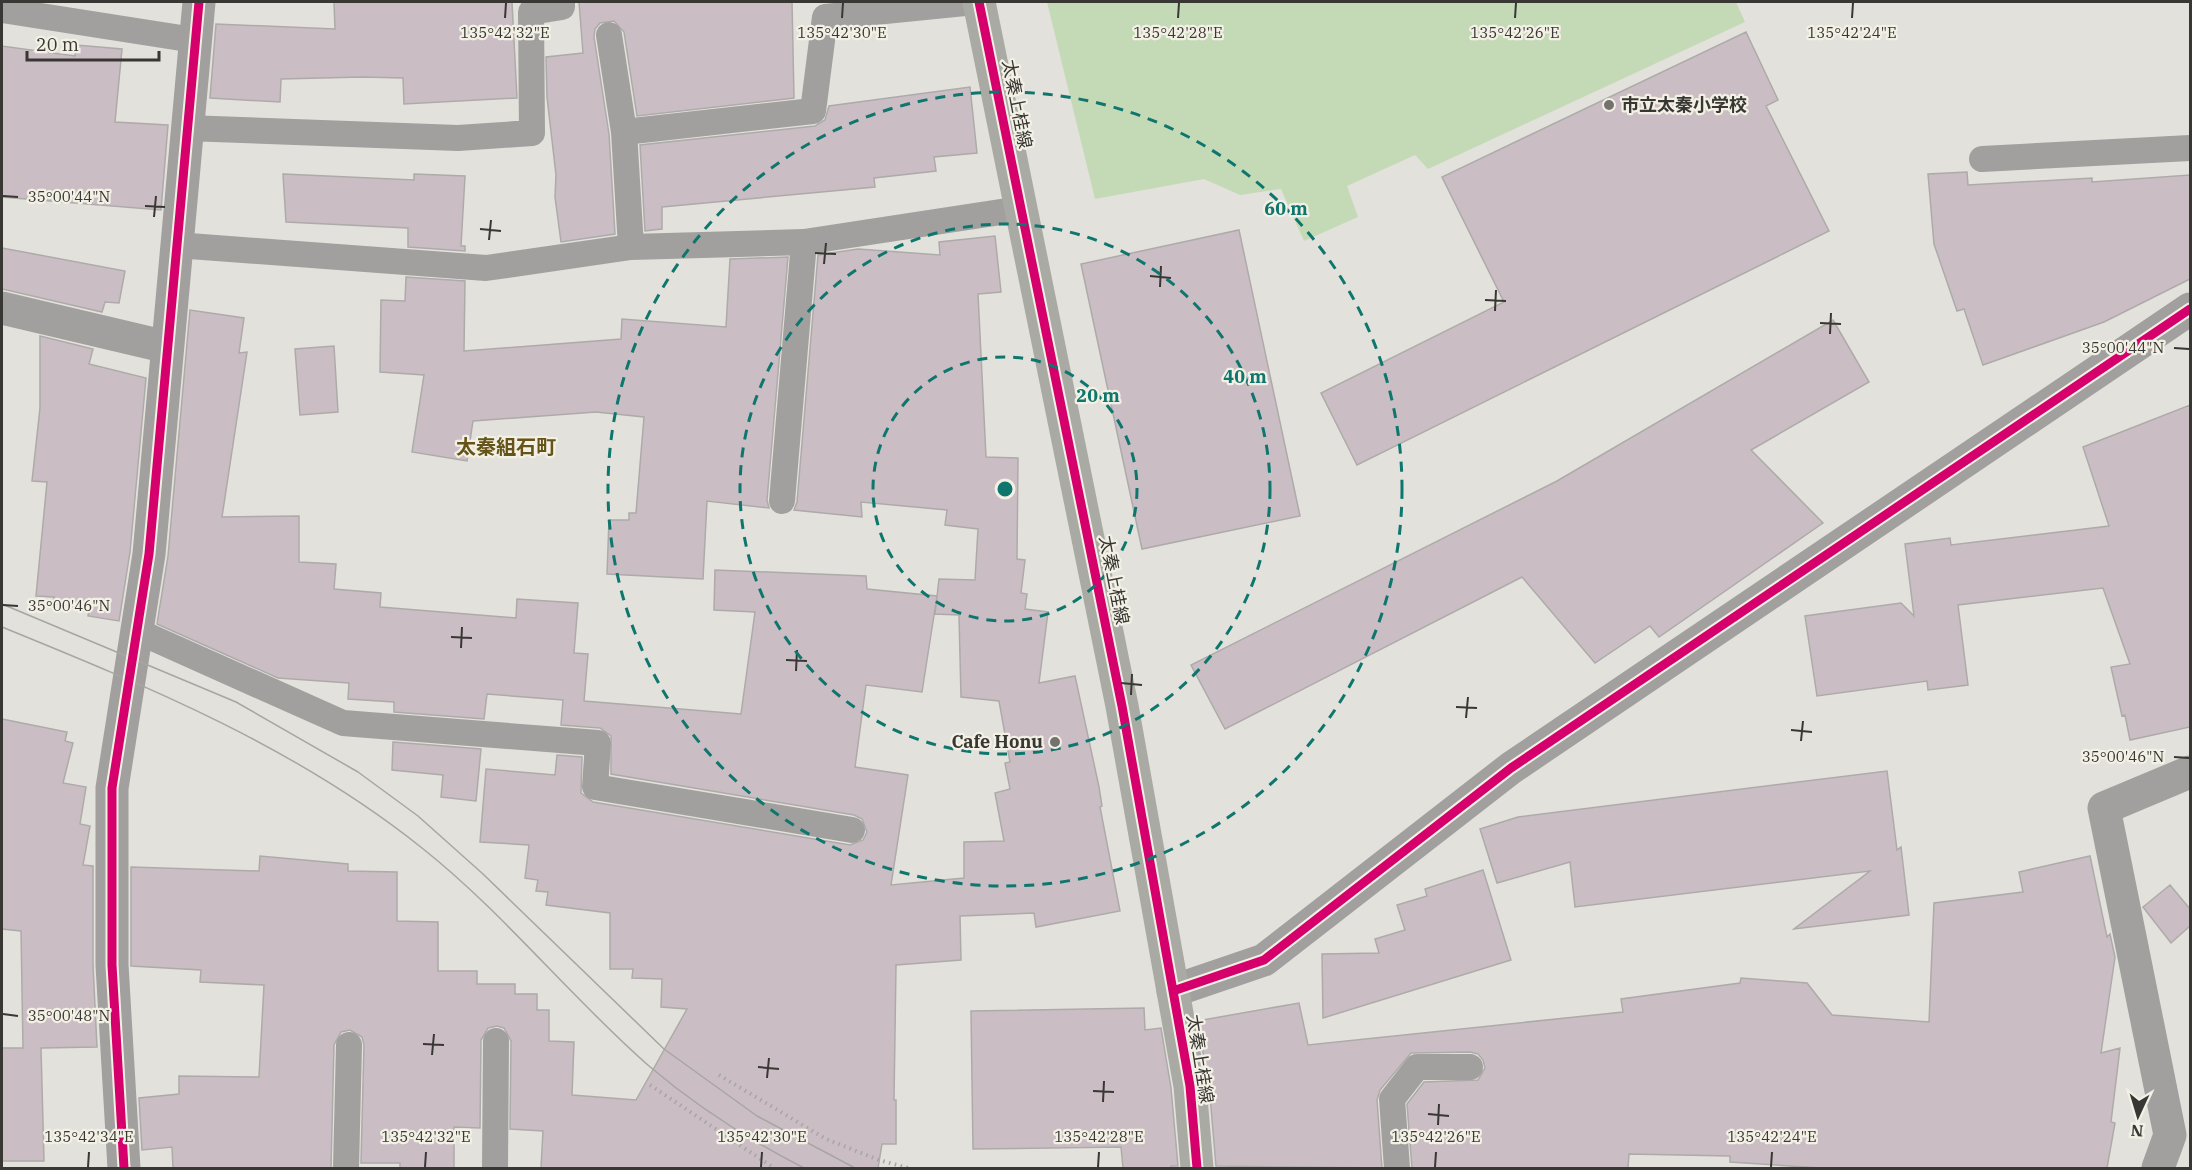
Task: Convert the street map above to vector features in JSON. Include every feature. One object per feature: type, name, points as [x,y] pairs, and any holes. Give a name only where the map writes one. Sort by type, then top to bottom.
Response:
[{"type":"main road","name":"太秦上桂線","points":[[977,2],[1122,706],[1190,1086],[1197,1168]]},
{"type":"street","points":[[124,1168],[112,965],[112,788],[149,554],[199,2]]},
{"type":"street","points":[[2,308],[167,347]]},
{"type":"street","points":[[1173,991],[1264,960],[1511,768],[2190,309]]},
{"type":"street","points":[[2158,1168],[2170,1135],[2104,808],[2190,772]]},
{"type":"lane","points":[[186,128],[458,138],[532,133],[531,12],[562,7],[562,2]]},
{"type":"lane","points":[[624,132],[813,111],[825,18],[977,2]]},
{"type":"lane","points":[[2,10],[46,10],[194,40]]},
{"type":"lane","points":[[609,35],[624,132],[631,247]]},
{"type":"lane","points":[[1982,159],[2190,148]]},
{"type":"lane","points":[[176,245],[486,268],[631,247],[804,242],[1021,209]]},
{"type":"lane","points":[[782,501],[804,242]]},
{"type":"lane","points":[[136,631],[344,723],[598,743],[595,787],[852,830]]},
{"type":"lane","points":[[495,1168],[496,1041]]},
{"type":"lane","points":[[346,1168],[349,1045]]},
{"type":"lane","points":[[1397,1168],[1392,1099],[1417,1067],[1470,1067]]},
{"type":"path","points":[[719,1075],[826,1139],[879,1160],[908,1168]]},
{"type":"path","points":[[650,1085],[774,1168]]},
{"type":"green space","points":[[1047,2],[1736,2],[1745,22],[1428,169],[1415,155],[1347,186],[1358,217],[1304,241],[1281,189],[1240,195],[1204,179],[1095,199]]},
{"type":"building","points":[[334,2],[512,2],[517,98],[404,104],[403,78],[362,77],[281,79],[280,102],[210,98],[216,24],[335,29]]},
{"type":"building","points":[[579,2],[792,2],[794,98],[637,116],[624,32],[614,21],[600,23],[595,29],[594,37],[609,134],[615,234],[561,242],[555,197],[556,175],[547,97],[546,57],[583,53]]},
{"type":"building","points":[[1746,32],[1778,100],[1766,106],[1829,231],[1357,465],[1321,393],[1504,302],[1442,177]]},
{"type":"building","points":[[76,45],[122,49],[115,122],[168,125],[161,210],[2,197],[2,46],[75,56]]},
{"type":"building","points":[[970,87],[977,153],[934,157],[936,171],[874,178],[875,187],[662,207],[662,229],[645,231],[640,145],[815,126],[825,120],[829,106]]},
{"type":"building","points":[[1967,172],[1968,185],[2092,178],[2092,182],[2190,175],[2190,279],[2104,322],[1983,365],[1964,309],[1957,311],[1934,244],[1928,174]]},
{"type":"building","points":[[283,174],[414,180],[414,174],[465,176],[461,246],[465,246],[465,251],[408,247],[408,228],[286,222]]},
{"type":"building","points":[[1239,230],[1300,516],[1142,549],[1081,264]]},
{"type":"building","points":[[995,236],[1001,292],[978,294],[986,457],[1018,458],[1017,559],[1025,560],[1021,593],[1027,594],[1025,609],[1048,612],[1039,683],[1075,676],[1099,787],[1102,806],[1100,807],[1120,911],[1036,927],[1034,913],[960,916],[961,960],[896,965],[894,1100],[896,1100],[896,1144],[882,1144],[878,1168],[541,1168],[543,1131],[510,1129],[511,1041],[504,1028],[497,1026],[488,1028],[481,1040],[480,1128],[454,1127],[454,1168],[400,1168],[400,1163],[361,1163],[364,1045],[362,1037],[350,1030],[341,1032],[334,1045],[331,1168],[173,1168],[172,1147],[142,1150],[139,1098],[179,1094],[179,1076],[259,1077],[264,985],[200,982],[201,970],[131,966],[131,867],[259,871],[260,856],[348,864],[348,871],[397,872],[397,921],[438,922],[438,971],[477,971],[477,984],[515,984],[515,994],[537,994],[537,1010],[549,1010],[549,1041],[574,1042],[572,1095],[636,1100],[687,1009],[661,1007],[662,979],[632,978],[633,969],[610,969],[610,913],[546,905],[548,892],[536,891],[538,880],[525,878],[529,845],[480,842],[486,769],[555,775],[557,755],[582,757],[581,793],[593,802],[850,845],[863,840],[867,832],[862,819],[854,815],[611,774],[611,736],[600,728],[561,725],[563,700],[487,694],[484,719],[394,712],[394,702],[348,699],[349,683],[278,678],[157,624],[168,556],[190,310],[244,318],[239,353],[247,352],[222,517],[299,516],[299,562],[336,564],[334,589],[381,593],[380,607],[516,618],[517,599],[578,603],[574,653],[588,654],[584,701],[741,714],[755,612],[714,610],[715,570],[866,576],[867,589],[937,596],[922,692],[866,685],[855,767],[908,775],[891,885],[964,878],[964,842],[1004,841],[995,793],[1010,789],[1005,763],[1010,762],[999,701],[961,697],[959,615],[935,614],[939,579],[975,580],[978,529],[945,525],[947,510],[861,502],[862,517],[794,510],[797,502],[818,255],[858,249],[940,255],[939,242]]},
{"type":"building","points":[[2,248],[125,271],[119,303],[105,302],[102,312],[2,289]]},
{"type":"building","points":[[788,257],[767,500],[769,508],[707,501],[703,579],[607,574],[609,520],[629,520],[629,513],[636,513],[644,417],[596,412],[473,421],[467,461],[412,452],[424,375],[380,372],[381,300],[405,301],[406,277],[465,281],[464,351],[621,339],[622,319],[726,327],[730,259]]},
{"type":"building","points":[[1833,320],[1869,382],[1751,450],[1823,523],[1659,637],[1650,626],[1595,663],[1522,577],[1225,729],[1191,665],[1557,481]]},
{"type":"building","points":[[40,336],[93,349],[89,364],[146,378],[130,552],[119,621],[88,616],[89,609],[53,604],[54,597],[36,596],[47,482],[32,481],[40,408]]},
{"type":"building","points":[[334,346],[338,412],[300,415],[295,349]]},
{"type":"building","points":[[2190,405],[2190,727],[2130,740],[2111,667],[2130,664],[2103,588],[1958,605],[1968,685],[1928,690],[1927,681],[1817,696],[1805,616],[1901,603],[1914,616],[1905,544],[1950,538],[1951,545],[2109,526],[2083,447]]},
{"type":"building","points":[[2,719],[67,732],[65,741],[73,743],[63,783],[86,787],[80,824],[90,826],[83,865],[93,866],[93,965],[97,1047],[41,1048],[44,1161],[2,1161],[2,1048],[23,1048],[21,931],[2,929]]},
{"type":"building","points":[[393,742],[481,749],[476,801],[441,797],[443,775],[392,770]]},
{"type":"building","points":[[1887,771],[1897,850],[1901,847],[1909,915],[1794,929],[1870,871],[1575,907],[1570,862],[1497,883],[1480,829],[1518,817]]},
{"type":"building","points":[[2090,856],[2107,937],[2110,934],[2115,957],[2101,1053],[2120,1048],[2111,1122],[2115,1123],[2107,1168],[1820,1168],[1730,1162],[1730,1156],[1629,1154],[1628,1168],[1412,1168],[1407,1104],[1424,1082],[1478,1080],[1485,1068],[1483,1060],[1478,1054],[1470,1052],[1411,1053],[1380,1090],[1377,1100],[1382,1168],[1216,1166],[1209,1084],[1197,1021],[1299,1003],[1308,1045],[1623,1012],[1621,999],[1740,983],[1741,978],[1807,983],[1832,1015],[1929,1022],[1934,903],[2023,892],[2019,872]]},
{"type":"building","points":[[1483,870],[1511,960],[1323,1018],[1322,954],[1379,953],[1375,939],[1405,930],[1397,905],[1427,896],[1425,889]]},
{"type":"building","points":[[2170,885],[2190,909],[2190,926],[2171,943],[2143,907]]},
{"type":"building","points":[[1144,1008],[1145,1030],[1161,1028],[1171,1088],[1178,1166],[1123,1168],[1121,1147],[973,1149],[971,1011]]},
{"type":"tram line","points":[[2,604],[236,702],[358,772],[418,816],[483,874],[664,1049],[757,1116],[855,1168]]},
{"type":"tram line","points":[[2,627],[220,722],[324,779],[374,812],[452,873],[649,1066],[724,1122],[804,1168]]},
{"type":"cycle path","points":[[124,1168],[112,965],[112,788],[149,554],[199,2]]},
{"type":"cycle path","points":[[979,2],[1122,706],[1190,1086],[1197,1168]]},
{"type":"cycle path","points":[[1173,991],[1264,960],[1511,768],[2190,309]]},
{"type":"place","name":"市立太秦小学校","points":[[1609,105]]},
{"type":"place","name":"Cafe Honu","points":[[1055,742]]},
{"type":"district","name":"太秦組石町","points":[[506,447]]}]
